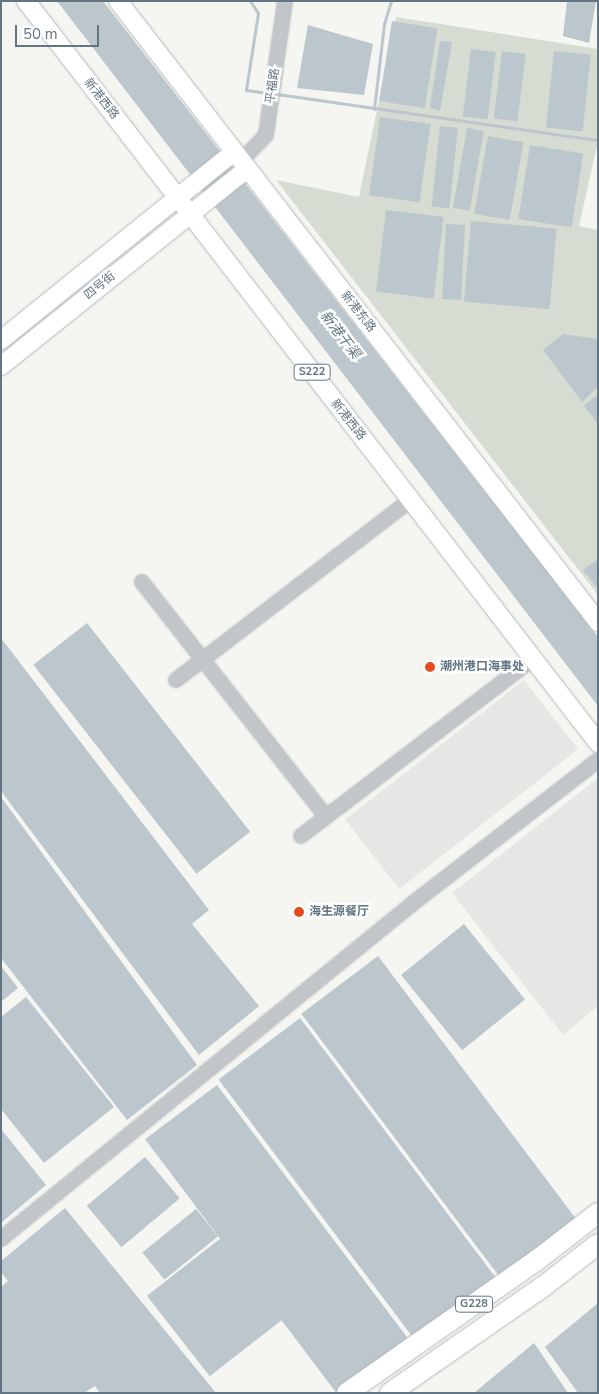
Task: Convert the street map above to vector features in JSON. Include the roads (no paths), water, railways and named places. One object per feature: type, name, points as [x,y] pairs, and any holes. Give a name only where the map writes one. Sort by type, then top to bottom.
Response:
[{"type":"highway","name":"G228","points":[[347,1393],[537,1260],[598,1212]]},
{"type":"highway","name":"G228","points":[[390,1393],[544,1286],[598,1244]]},
{"type":"main road","name":"新港西路","points":[[26,1],[598,744]]},
{"type":"main road","name":"新港东路","points":[[118,1],[598,622]]},
{"type":"main road","name":"四号街","points":[[1,340],[185,191],[241,161]]},
{"type":"main road","name":"四号街","points":[[1,366],[198,207],[241,161]]},
{"type":"street","name":"平福路","points":[[241,161],[266,135],[285,1]]},
{"type":"street","points":[[176,680],[403,506]]},
{"type":"street","points":[[142,582],[326,817]]},
{"type":"street","points":[[301,836],[525,665]]},
{"type":"street","points":[[1,1239],[397,917],[596,762]]},
{"type":"water","name":"新港干渠","points":[[57,1],[103,1],[598,637],[598,706]]},
{"type":"water","points":[[567,1],[596,1],[589,43],[563,36]]},
{"type":"water","points":[[392,21],[437,28],[425,108],[379,101]]},
{"type":"water","points":[[308,25],[373,44],[364,95],[297,88]]},
{"type":"water","points":[[440,41],[452,42],[440,111],[430,108]]},
{"type":"water","points":[[471,49],[496,52],[488,120],[463,116]]},
{"type":"water","points":[[502,51],[526,54],[518,121],[494,118]]},
{"type":"water","points":[[554,51],[591,55],[583,131],[546,128]]},
{"type":"water","points":[[380,117],[431,124],[420,202],[369,195]]},
{"type":"water","points":[[440,126],[458,128],[449,208],[432,207]]},
{"type":"water","points":[[467,128],[484,131],[470,211],[453,208]]},
{"type":"water","points":[[488,136],[523,142],[510,220],[474,214]]},
{"type":"water","points":[[530,145],[583,153],[572,228],[518,219]]},
{"type":"water","points":[[386,210],[444,217],[434,298],[376,291]]},
{"type":"water","points":[[471,221],[557,228],[550,309],[464,302]]},
{"type":"water","points":[[446,224],[465,225],[461,300],[442,299]]},
{"type":"water","points":[[563,334],[598,339],[598,387],[582,402],[543,350]]},
{"type":"water","points":[[598,394],[598,424],[584,406]]},
{"type":"water","points":[[598,559],[598,589],[583,570]]},
{"type":"water","points":[[87,623],[250,832],[197,874],[33,665]]},
{"type":"water","points":[[1,638],[209,910],[192,924],[259,1006],[199,1055],[1,791]]},
{"type":"water","points":[[1,797],[197,1065],[127,1120],[1,958]]},
{"type":"water","points":[[464,924],[525,999],[462,1050],[401,975]]},
{"type":"water","points":[[378,956],[576,1219],[499,1277],[301,1014]]},
{"type":"water","points":[[1,966],[18,988],[1,1002]]},
{"type":"water","points":[[26,997],[114,1107],[44,1163],[1,1109],[1,1017]]},
{"type":"water","points":[[300,1018],[496,1278],[414,1339],[219,1079]]},
{"type":"water","points":[[217,1085],[408,1338],[336,1392],[145,1139]]},
{"type":"water","points":[[1,1129],[46,1185],[1,1223]]},
{"type":"water","points":[[145,1157],[180,1198],[121,1247],[87,1206]]},
{"type":"water","points":[[65,1208],[216,1393],[100,1393],[95,1386],[84,1393],[1,1393],[1,1287],[8,1281],[1,1272],[1,1261]]},
{"type":"water","points":[[196,1209],[218,1236],[164,1280],[142,1252]]},
{"type":"water","points":[[221,1238],[284,1318],[210,1376],[147,1296]]},
{"type":"water","points":[[598,1303],[598,1393],[578,1393],[545,1347]]},
{"type":"water","points":[[534,1343],[568,1393],[474,1393]]},
{"type":"waterway","points":[[250,1],[258,13],[246,90],[268,93]]},
{"type":"waterway","points":[[374,109],[384,24],[391,1]]},
{"type":"waterway","points":[[277,94],[598,140]]},
{"type":"place","name":"潮州港口海事处","points":[[430,667]]},
{"type":"place","name":"海生源餐厅","points":[[299,912]]}]
